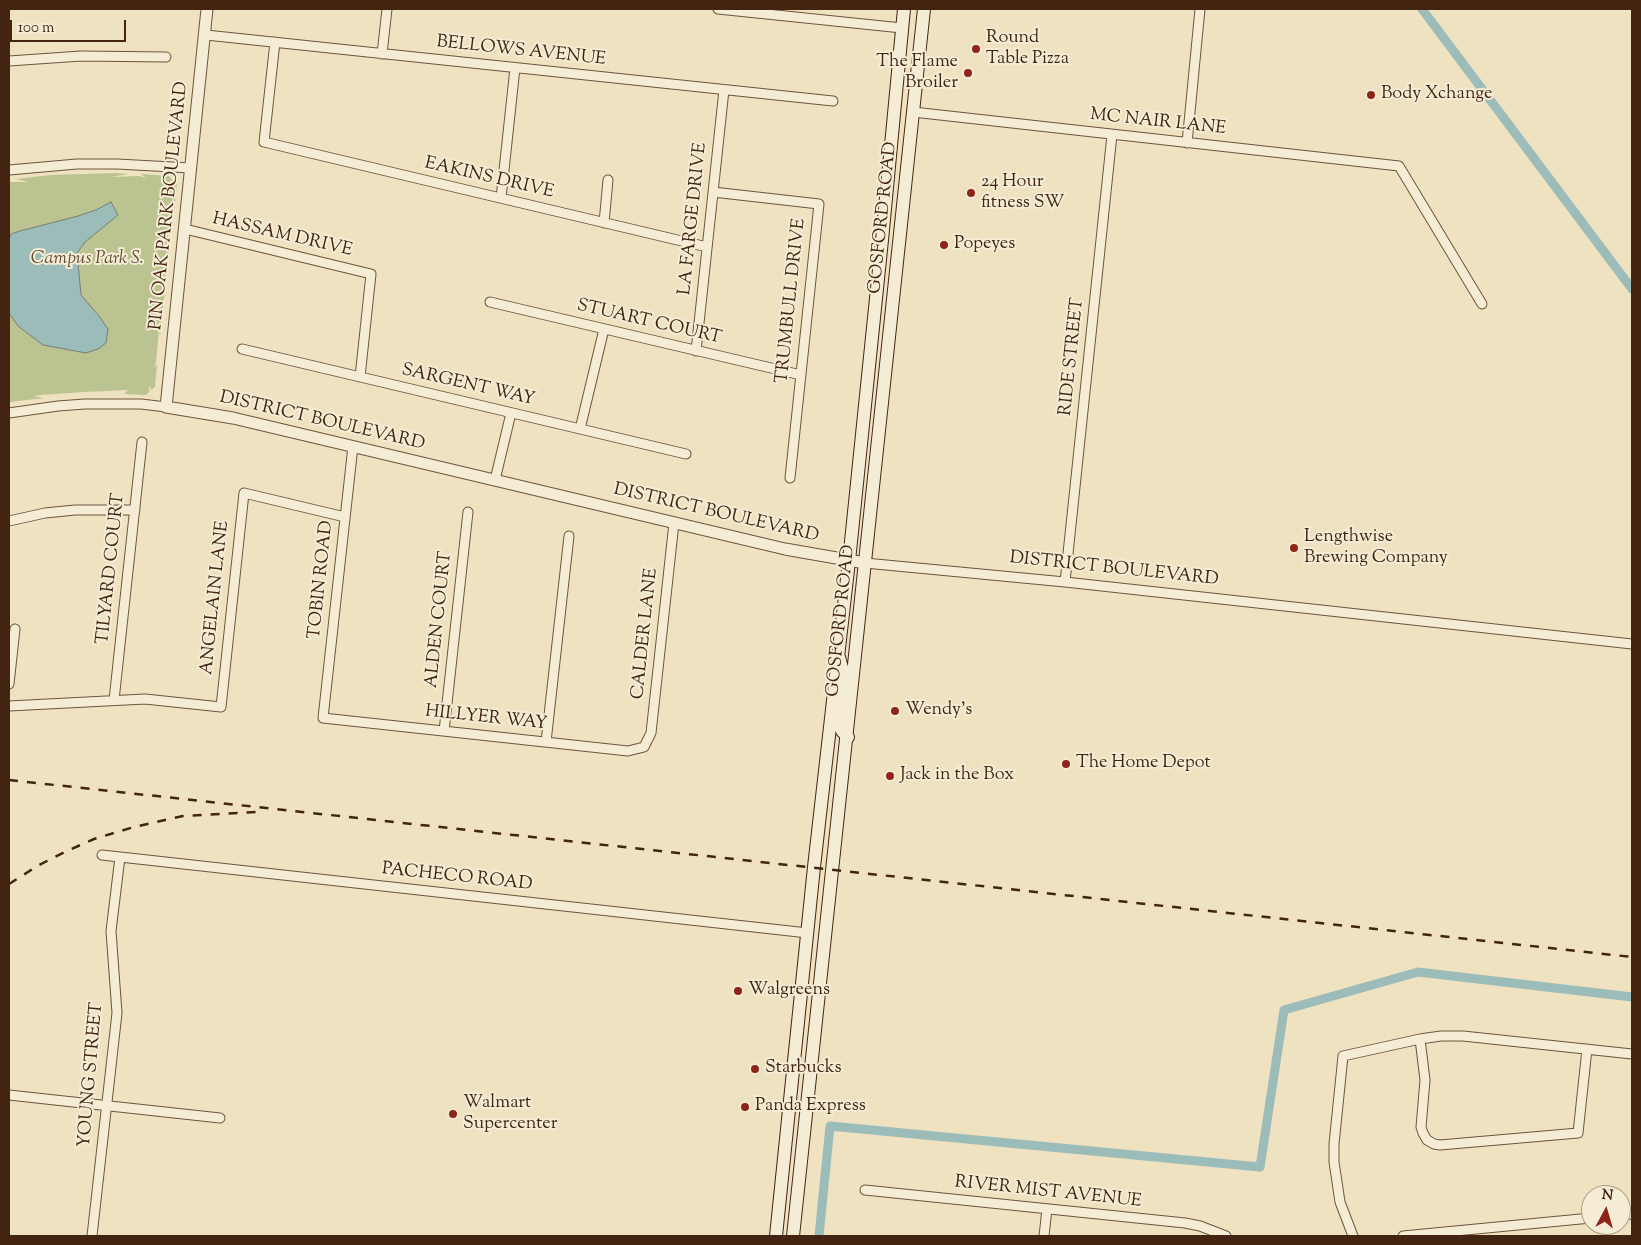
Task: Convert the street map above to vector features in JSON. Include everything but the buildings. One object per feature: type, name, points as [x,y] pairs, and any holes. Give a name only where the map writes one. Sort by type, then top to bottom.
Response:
[{"type":"main road","name":"GOSFORD ROAD","points":[[776,1236],[849,561],[904,9]]},
{"type":"main road","name":"GOSFORD ROAD","points":[[793,1236],[848,736],[886,358],[924,9]]},
{"type":"main road","points":[[901,34],[904,97],[907,107],[913,112]]},
{"type":"main road","points":[[882,240],[887,275],[880,348],[886,358]]},
{"type":"main road","points":[[838,653],[844,675],[840,723],[842,731],[848,736]]},
{"type":"main road","points":[[829,737],[836,745],[831,797],[839,814]]},
{"type":"main road","points":[[814,874],[821,897],[820,927],[826,938]]},
{"type":"main road","points":[[808,933],[813,938],[816,949],[812,984],[818,1007]]},
{"type":"street","name":"PIN OAK PARK BOULEVARD","points":[[166,406],[208,9]]},
{"type":"street","points":[[382,54],[387,9]]},
{"type":"street","points":[[718,9],[901,34]]},
{"type":"street","points":[[1187,143],[1200,9]]},
{"type":"street","name":"BELLOWS AVENUE","points":[[206,35],[833,101]]},
{"type":"street","name":"EAKINS DRIVE","points":[[274,42],[264,142],[707,247]]},
{"type":"street","points":[[9,61],[82,56],[166,57]]},
{"type":"street","points":[[501,198],[515,68]]},
{"type":"street","name":"LA FARGE DRIVE","points":[[696,351],[724,90]]},
{"type":"street","name":"MC NAIR LANE","points":[[913,112],[1399,166],[1482,304]]},
{"type":"street","name":"RIDE STREET","points":[[1065,582],[1112,135]]},
{"type":"street","points":[[9,170],[77,164],[191,168]]},
{"type":"street","points":[[604,223],[608,180]]},
{"type":"street","name":"TRUMBULL DRIVE","points":[[713,192],[819,204],[790,478]]},
{"type":"street","name":"HASSAM DRIVE","points":[[185,229],[371,274],[360,377]]},
{"type":"street","name":"STUART COURT","points":[[490,302],[801,376]]},
{"type":"street","points":[[580,429],[604,329]]},
{"type":"street","name":"SARGENT WAY","points":[[242,349],[686,454]]},
{"type":"street","name":"DISTRICT BOULEVARD","points":[[9,413],[85,404],[166,406],[233,418],[785,549],[849,561],[1065,582],[1632,644]]},
{"type":"street","points":[[495,480],[511,413]]},
{"type":"street","name":"TILYARD COURT","points":[[114,700],[142,442]]},
{"type":"street","name":"TOBIN ROAD","points":[[323,718],[353,446]]},
{"type":"street","name":"ANGELAIN LANE","points":[[114,700],[145,698],[221,707],[244,493],[345,517]]},
{"type":"street","points":[[9,520],[75,510],[135,510]]},
{"type":"street","name":"ALDEN COURT","points":[[444,731],[468,512]]},
{"type":"street","name":"CALDER LANE","points":[[644,747],[651,733],[674,523]]},
{"type":"street","points":[[546,742],[569,536]]},
{"type":"street","points":[[9,684],[15,629]]},
{"type":"street","points":[[9,706],[114,700]]},
{"type":"street","name":"HILLYER WAY","points":[[323,718],[628,751],[644,747]]},
{"type":"street","name":"PACHECO ROAD","points":[[102,854],[808,933]]},
{"type":"street","name":"YOUNG STREET","points":[[92,1236],[117,1013],[111,931],[120,856]]},
{"type":"street","points":[[1353,1236],[1340,1202],[1334,1162],[1334,1144],[1343,1056],[1441,1036],[1463,1036],[1632,1054]]},
{"type":"street","points":[[1420,1039],[1425,1080],[1423,1133],[1427,1140],[1440,1145],[1578,1133],[1587,1049]]},
{"type":"street","points":[[9,1095],[220,1118]]},
{"type":"street","name":"RIVER MIST AVENUE","points":[[865,1190],[1185,1224],[1200,1226],[1226,1236]]},
{"type":"street","points":[[1044,1236],[1047,1209]]},
{"type":"street","points":[[1403,1236],[1581,1219]]},
{"type":"green space","name":"Campus Park S.","points":[[128,174],[111,177],[139,176],[146,178],[141,174],[169,176],[172,180],[171,184],[174,182],[177,184],[174,213],[171,208],[167,248],[170,241],[160,337],[159,328],[154,368],[157,364],[155,387],[151,390],[150,387],[148,388],[150,391],[146,395],[124,394],[128,390],[84,392],[33,396],[44,398],[10,402],[9,182],[28,182],[16,179],[51,175]]},
{"type":"water","points":[[111,202],[118,215],[85,242],[77,253],[81,295],[108,329],[106,343],[98,349],[86,353],[43,345],[18,326],[9,313],[9,239],[11,234],[78,216],[96,210]]},
{"type":"waterway","points":[[1422,9],[1632,289]]},
{"type":"waterway","points":[[819,1236],[830,1126],[1260,1167],[1284,1010],[1418,972],[1632,997]]},
{"type":"railway","points":[[9,780],[1632,957]]},
{"type":"railway","points":[[9,884],[39,865],[67,851],[94,839],[134,827],[183,816],[257,812]]},
{"type":"place","name":"Round Table Pizza","points":[[976,49]]},
{"type":"place","name":"The Flame Broiler","points":[[968,73]]},
{"type":"place","name":"Body Xchange","points":[[1371,95]]},
{"type":"place","name":"24 Hour fitness SW","points":[[971,193]]},
{"type":"place","name":"Popeyes","points":[[944,245]]},
{"type":"place","name":"Lengthwise Brewing Company","points":[[1294,548]]},
{"type":"place","name":"Wendy's","points":[[895,711]]},
{"type":"place","name":"The Home Depot","points":[[1066,764]]},
{"type":"place","name":"Jack in the Box","points":[[890,776]]},
{"type":"place","name":"Walgreens","points":[[738,991]]},
{"type":"place","name":"Starbucks","points":[[755,1069]]},
{"type":"place","name":"Panda Express","points":[[745,1107]]},
{"type":"place","name":"Walmart Supercenter","points":[[453,1114]]}]
